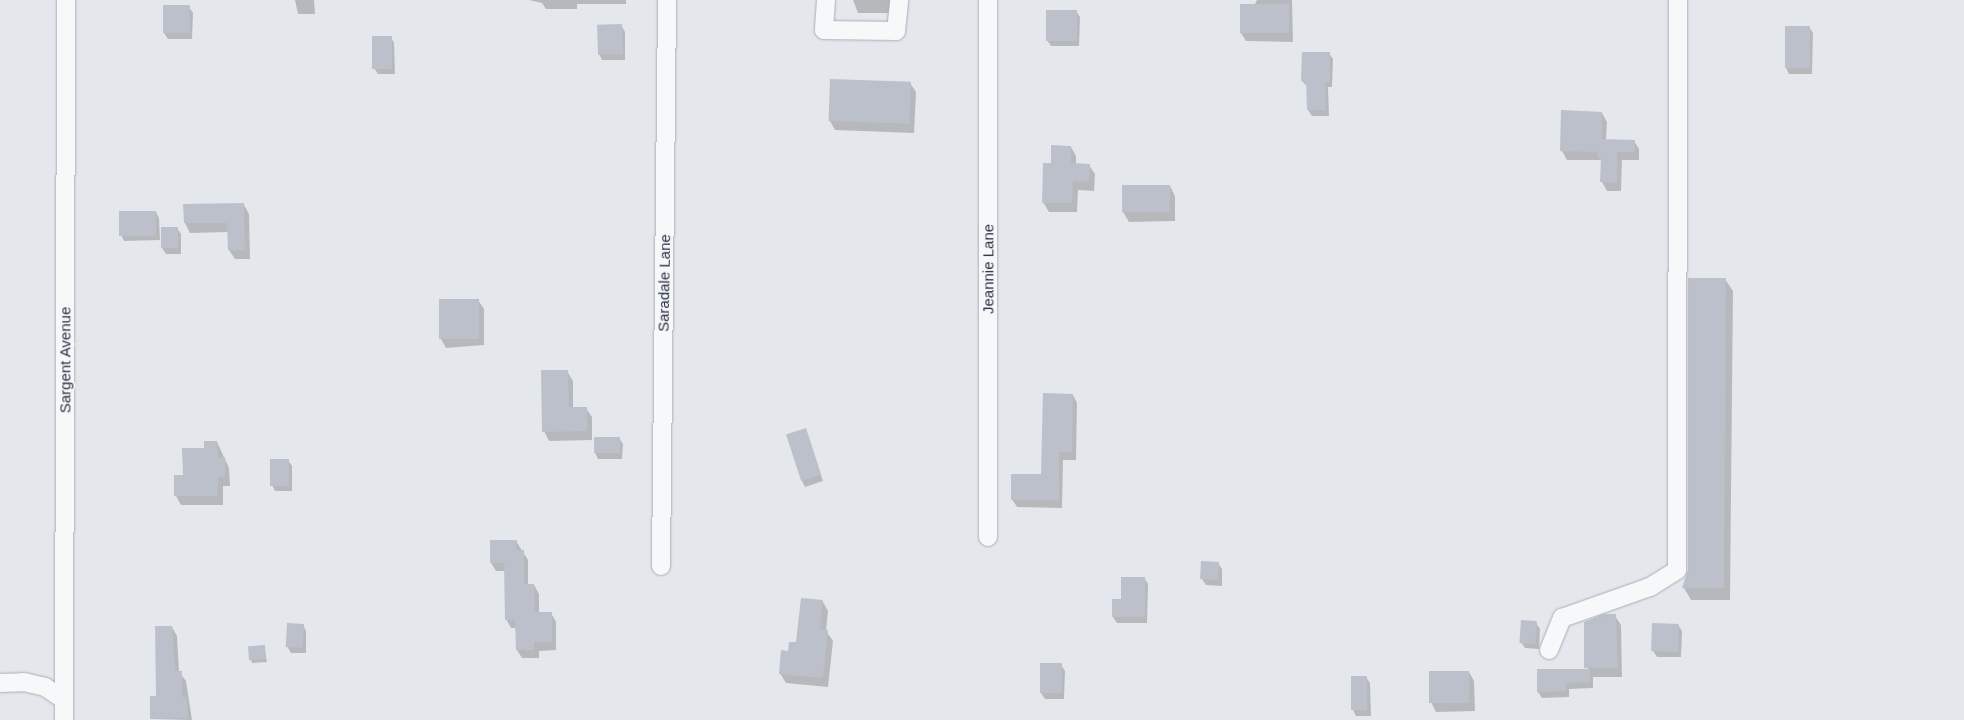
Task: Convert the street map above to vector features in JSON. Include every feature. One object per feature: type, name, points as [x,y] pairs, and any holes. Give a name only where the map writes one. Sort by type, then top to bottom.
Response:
[{"type":"street","name":"Sargent Avenue","points":[[64,720],[66,0]]},
{"type":"street","name":"Saradale Lane","points":[[661,566],[667,0]]},
{"type":"street","points":[[826,0],[824,30],[896,31],[899,0]]},
{"type":"street","name":"Jeannie Lane","points":[[988,0],[988,537]]},
{"type":"street","points":[[1549,650],[1562,618],[1650,588],[1677,570],[1678,0]]},
{"type":"street","points":[[0,683],[24,682],[45,687],[64,700]]},
{"type":"building","points":[[1240,4],[1289,4],[1289,33],[1240,33]]},
{"type":"building","points":[[163,5],[190,5],[190,33],[163,33]]},
{"type":"building","points":[[1046,10],[1077,10],[1077,41],[1046,41]]},
{"type":"building","points":[[622,24],[623,54],[598,55],[597,25]]},
{"type":"building","points":[[1785,26],[1810,26],[1810,68],[1785,68]]},
{"type":"building","points":[[372,36],[392,36],[392,69],[372,69]]},
{"type":"building","points":[[1302,52],[1330,52],[1330,82],[1325,82],[1326,110],[1307,110],[1306,81],[1301,81]]},
{"type":"building","points":[[830,79],[911,82],[909,124],[829,121]]},
{"type":"building","points":[[1561,110],[1602,112],[1602,139],[1635,140],[1635,152],[1617,152],[1617,183],[1600,182],[1601,158],[1598,158],[1598,152],[1560,151]]},
{"type":"building","points":[[1051,145],[1071,146],[1071,163],[1090,164],[1089,182],[1073,181],[1072,203],[1042,203],[1043,163],[1051,163]]},
{"type":"building","points":[[1122,185],[1170,185],[1170,212],[1122,212]]},
{"type":"building","points":[[244,203],[245,250],[228,250],[227,223],[184,223],[183,204]]},
{"type":"building","points":[[119,211],[156,211],[156,236],[119,236]]},
{"type":"building","points":[[161,227],[178,227],[178,248],[161,248]]},
{"type":"building","points":[[1688,278],[1726,278],[1724,588],[1682,588],[1688,570]]},
{"type":"building","points":[[439,299],[479,299],[479,339],[439,339]]},
{"type":"building","points":[[541,370],[568,370],[569,407],[587,407],[587,431],[542,432]]},
{"type":"building","points":[[1043,393],[1073,394],[1072,452],[1059,452],[1059,500],[1011,500],[1011,474],[1041,474]]},
{"type":"building","points":[[806,428],[821,475],[801,481],[786,434]]},
{"type":"building","points":[[594,437],[620,437],[620,453],[594,453]]},
{"type":"building","points":[[204,441],[217,441],[218,458],[225,457],[225,477],[218,477],[218,496],[174,496],[174,475],[183,475],[182,448],[204,448]]},
{"type":"building","points":[[270,459],[289,459],[289,486],[270,486]]},
{"type":"building","points":[[490,540],[517,540],[516,550],[524,550],[524,584],[534,584],[535,612],[552,612],[552,642],[534,642],[534,650],[516,650],[515,620],[505,620],[504,563],[490,563]]},
{"type":"building","points":[[1201,561],[1219,562],[1218,580],[1200,579]]},
{"type":"building","points":[[1121,577],[1145,577],[1145,617],[1112,617],[1112,599],[1121,599]]},
{"type":"building","points":[[801,598],[823,600],[820,629],[828,630],[823,678],[779,674],[781,650],[788,651],[789,642],[796,642]]},
{"type":"building","points":[[1604,614],[1616,614],[1618,668],[1584,668],[1584,622]]},
{"type":"building","points":[[1521,620],[1537,621],[1535,644],[1519,643]]},
{"type":"building","points":[[287,623],[304,624],[303,648],[286,647]]},
{"type":"building","points":[[1652,623],[1679,624],[1678,652],[1651,651]]},
{"type":"building","points":[[155,626],[172,626],[175,671],[182,671],[182,697],[187,697],[188,718],[150,719],[150,696],[156,696]]},
{"type":"building","points":[[265,645],[266,659],[249,660],[248,646]]},
{"type":"building","points":[[1040,663],[1062,663],[1062,693],[1040,693]]},
{"type":"building","points":[[1537,669],[1590,669],[1590,682],[1566,683],[1566,691],[1537,692]]},
{"type":"building","points":[[1429,671],[1469,671],[1469,703],[1429,703]]},
{"type":"building","points":[[1351,676],[1367,676],[1367,710],[1351,710]]}]
